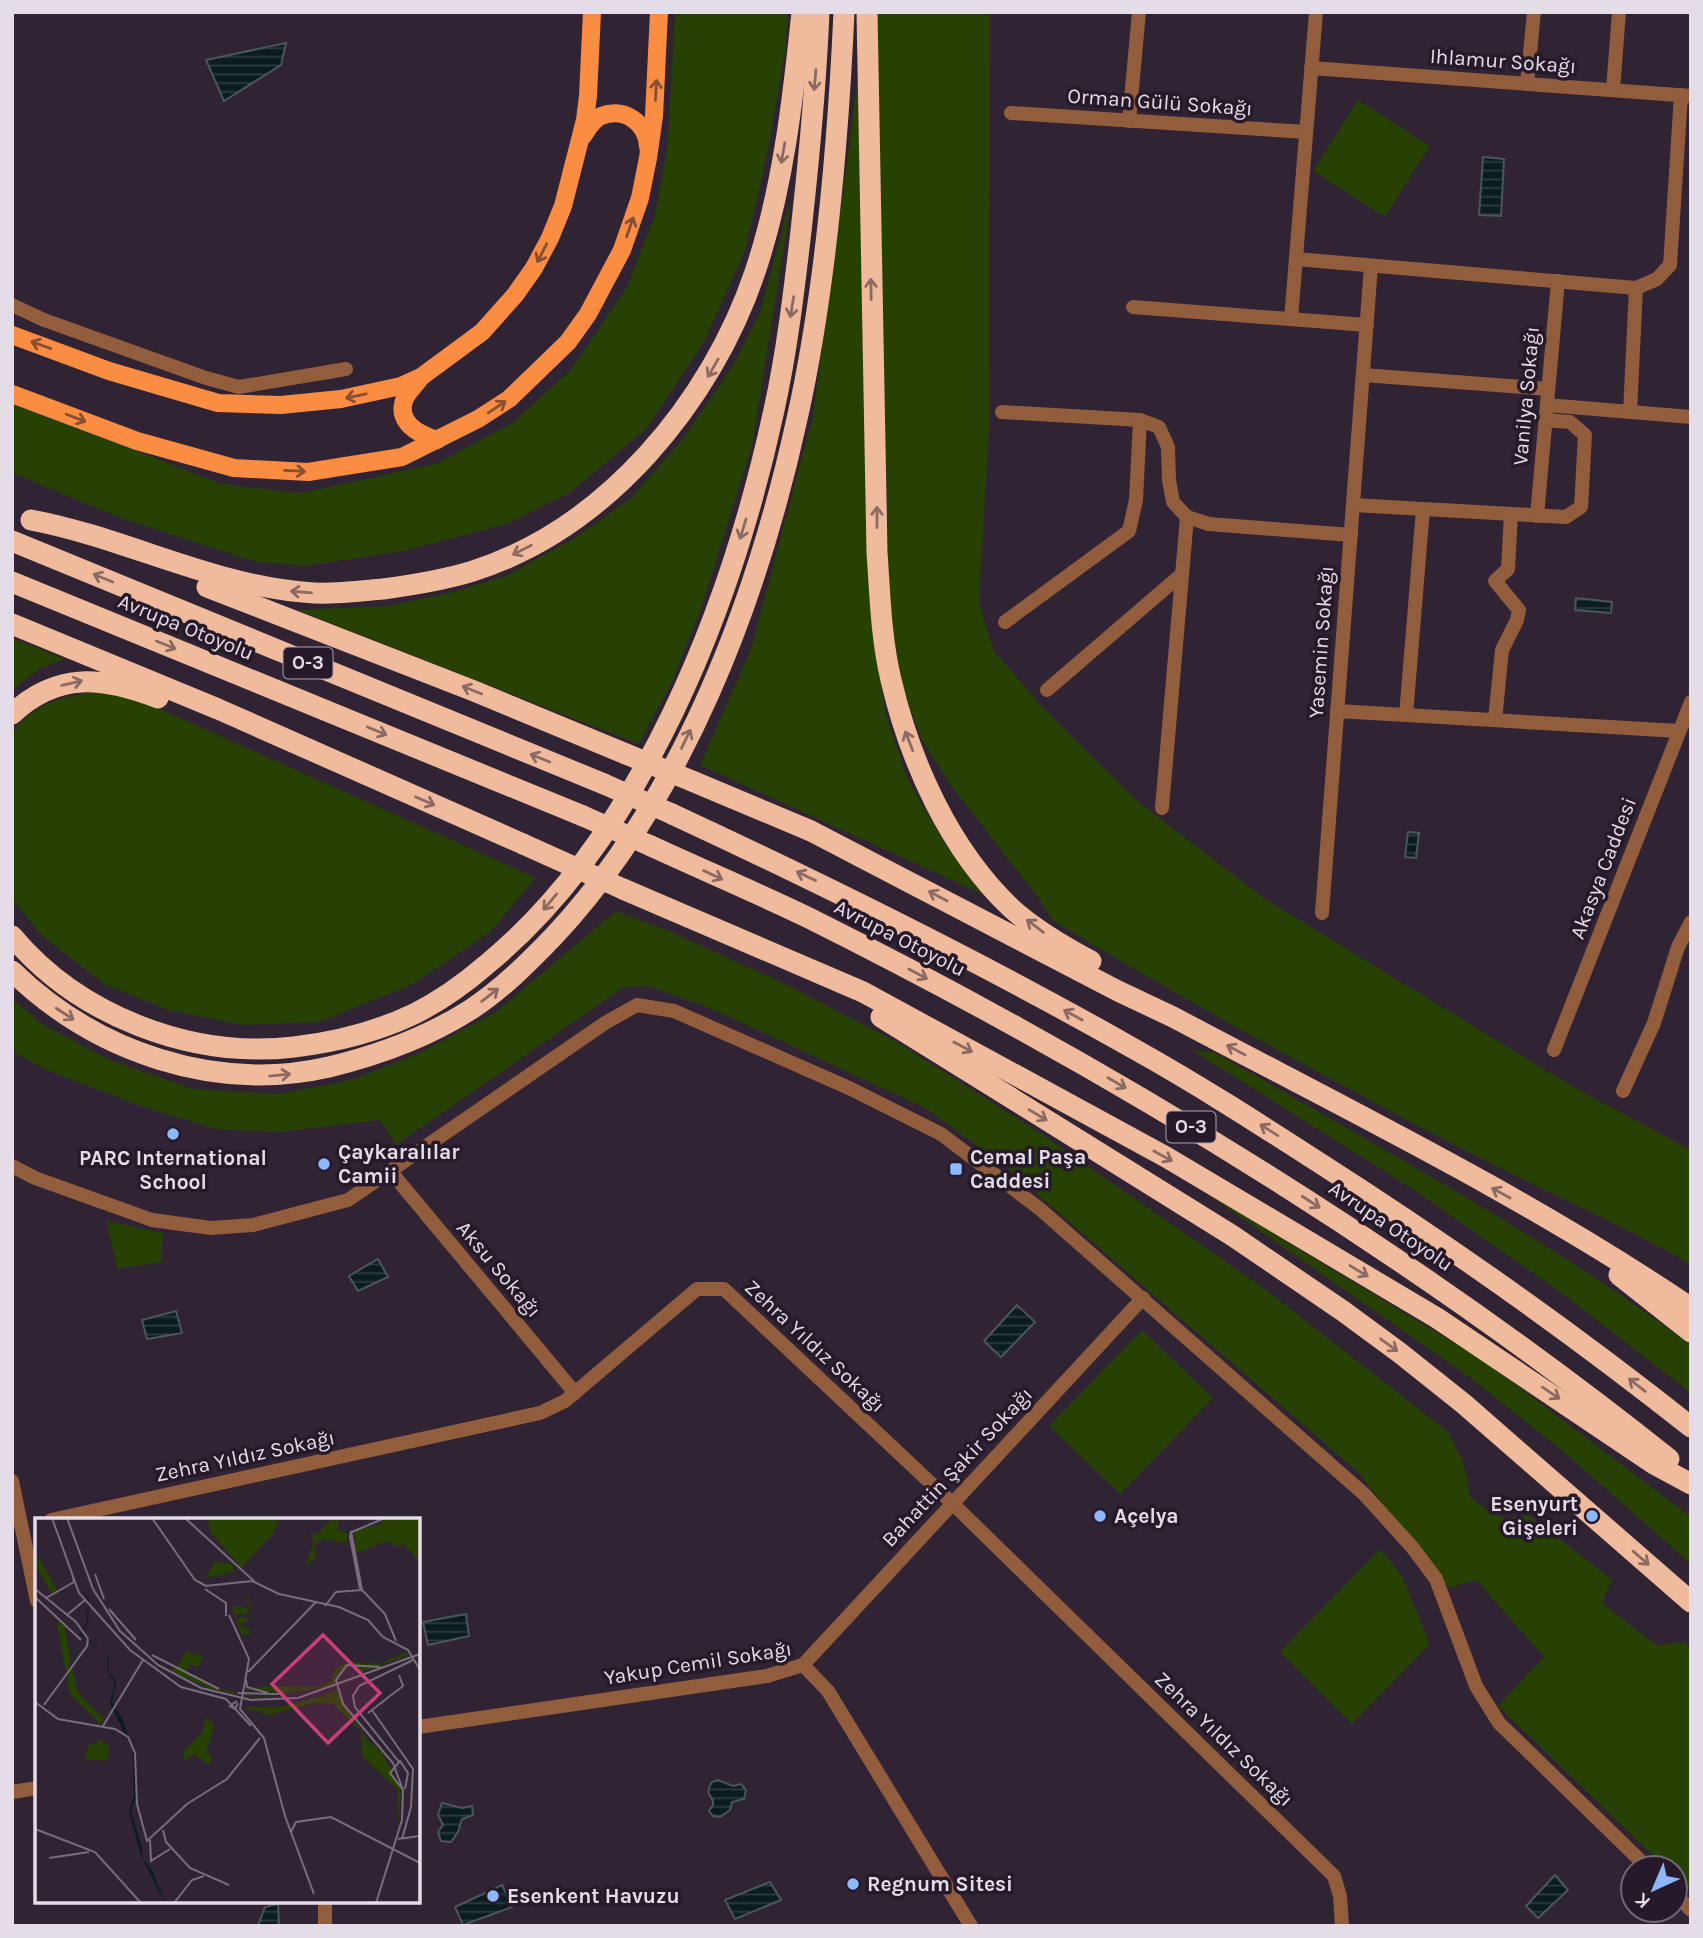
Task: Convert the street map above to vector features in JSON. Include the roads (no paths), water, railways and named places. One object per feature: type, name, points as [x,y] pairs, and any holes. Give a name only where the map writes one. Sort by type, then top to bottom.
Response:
[{"type":"highway","points":[[22,516],[72,528],[176,564],[242,583],[317,593],[400,587],[440,579],[474,570],[514,554],[548,536],[621,481],[659,443],[698,391],[721,354],[756,270],[775,196],[796,71],[802,12]]},
{"type":"highway","points":[[12,936],[64,984],[88,1000],[148,1029],[189,1041],[223,1047],[271,1049],[322,1043],[366,1033],[415,1013],[477,973],[531,925],[587,858],[625,803],[678,699],[733,559],[749,509],[774,411],[785,354],[806,183],[819,12]]},
{"type":"highway","points":[[12,971],[60,1012],[96,1033],[155,1059],[197,1069],[268,1076],[308,1072],[369,1058],[396,1048],[471,1009],[509,980],[539,952],[593,893],[640,824],[705,702],[732,638],[771,524],[798,416],[818,296],[836,132],[844,12]]},
{"type":"highway","points":[[867,12],[877,552],[883,632],[890,678],[906,733],[925,781],[954,835],[981,876],[1011,908],[1059,943],[1133,987],[1173,1017]]},
{"type":"highway","points":[[22,516],[269,610],[811,831],[1173,1017],[1561,1226],[1691,1308]]},
{"type":"highway","name":"Avrupa Otoyolu","points":[[12,541],[604,784],[920,932],[1150,1058],[1279,1137],[1432,1236],[1559,1325],[1691,1427]]},
{"type":"highway","name":"Avrupa Otoyolu","points":[[12,582],[583,816],[807,918],[910,970],[1110,1079],[1212,1139],[1387,1252],[1497,1326],[1691,1476]]},
{"type":"highway","points":[[12,624],[206,704],[747,944],[863,992],[1166,1157],[1437,1318],[1654,1464],[1691,1484]]},
{"type":"highway","points":[[12,714],[32,698],[57,687],[81,681],[103,681],[228,723],[250,725]]},
{"type":"highway","points":[[747,944],[859,1004],[929,1047],[1233,1236],[1343,1311],[1464,1404],[1691,1602]]},
{"type":"highway","points":[[1561,1226],[1691,1332]]},
{"type":"main road","points":[[12,335],[109,371],[218,403],[281,405],[341,399],[401,386],[421,377],[482,332],[515,295],[534,268],[563,205],[579,143],[588,96],[592,12]]},
{"type":"main road","points":[[12,394],[137,441],[234,468],[308,472],[402,457],[478,419],[509,399],[568,342],[608,281],[622,250],[640,198],[648,158],[654,116],[659,12]]},
{"type":"main road","points":[[579,143],[591,123],[600,116],[616,114],[633,118],[642,126],[647,138],[648,158]]},
{"type":"main road","points":[[421,377],[405,397],[402,413],[418,434],[437,440]]},
{"type":"street","points":[[1129,121],[1139,12]]},
{"type":"street","points":[[1291,319],[1316,12]]},
{"type":"street","points":[[1527,84],[1534,12]]},
{"type":"street","points":[[1612,90],[1619,12]]},
{"type":"street","name":"Ihlamur Sokağı","points":[[1311,68],[1686,96]]},
{"type":"street","points":[[1296,259],[1636,288],[1657,279],[1670,265],[1686,96]]},
{"type":"street","name":"Orman Gülü Sokağı","points":[[1011,113],[1306,132]]},
{"type":"street","name":"Yasemin Sokağı","points":[[1322,913],[1371,266]]},
{"type":"street","name":"Vanilya Sokağı","points":[[1537,516],[1558,281]]},
{"type":"street","points":[[1630,412],[1636,288]]},
{"type":"street","points":[[12,305],[44,320],[206,378],[239,387],[346,369]]},
{"type":"street","points":[[1133,307],[1367,325]]},
{"type":"street","points":[[1363,375],[1548,389]]},
{"type":"street","points":[[1547,405],[1691,417]]},
{"type":"street","points":[[1002,412],[1140,420],[1159,427],[1168,447],[1168,480],[1173,502],[1187,517],[1209,524],[1351,535]]},
{"type":"street","points":[[1005,622],[1129,531],[1136,500],[1140,420]]},
{"type":"street","points":[[1353,505],[1566,517],[1581,507],[1585,435],[1570,422],[1545,420]]},
{"type":"street","points":[[1406,715],[1423,509]]},
{"type":"street","points":[[1495,720],[1502,650],[1519,610],[1495,581],[1508,569],[1511,514]]},
{"type":"street","points":[[1162,808],[1187,517]]},
{"type":"street","points":[[1046,690],[1182,575]]},
{"type":"street","name":"Akasya Caddesi","points":[[1554,1050],[1691,702]]},
{"type":"street","points":[[1337,711],[1679,731]]},
{"type":"street","points":[[1623,1091],[1654,1023],[1678,947],[1691,922]]},
{"type":"street","points":[[12,1166],[35,1178],[152,1220],[211,1228],[253,1225],[348,1200],[605,1023],[636,1005],[674,1011],[849,1088],[941,1134],[1040,1209],[1143,1298],[1364,1494],[1405,1539],[1436,1579],[1476,1686],[1499,1723],[1634,1854]]},
{"type":"street","name":"Aksu Sokağı","points":[[391,1172],[575,1393]]},
{"type":"street","name":"Zehra Yıldız Sokağı","points":[[60,1518],[540,1413],[565,1401],[697,1289],[724,1289],[952,1503],[1334,1876],[1340,1896],[1342,1926]]},
{"type":"street","name":"Bahattin Şakir Sokağı","points":[[803,1665],[1143,1298]]},
{"type":"street","points":[[12,1481],[29,1524],[35,1582]]},
{"type":"street","name":"Yakup Cemil Sokağı","points":[[420,1727],[767,1676],[803,1665],[828,1691],[971,1926]]},
{"type":"street","points":[[12,1792],[35,1788]]},
{"type":"street","points":[[325,1903],[325,1926]]},
{"type":"place","name":"PARC International School","points":[[173,1134]]},
{"type":"place","name":"Çaykaralılar Camii","points":[[324,1164]]},
{"type":"place","name":"Cemal Paşa Caddesi","points":[[956,1169]]},
{"type":"place","name":"Açelya","points":[[1100,1516]]},
{"type":"place","name":"Esenyurt Gişeleri","points":[[1592,1516]]},
{"type":"place","name":"Regnum Sitesi","points":[[853,1884]]},
{"type":"place","name":"Esenkent Havuzu","points":[[493,1896]]}]
